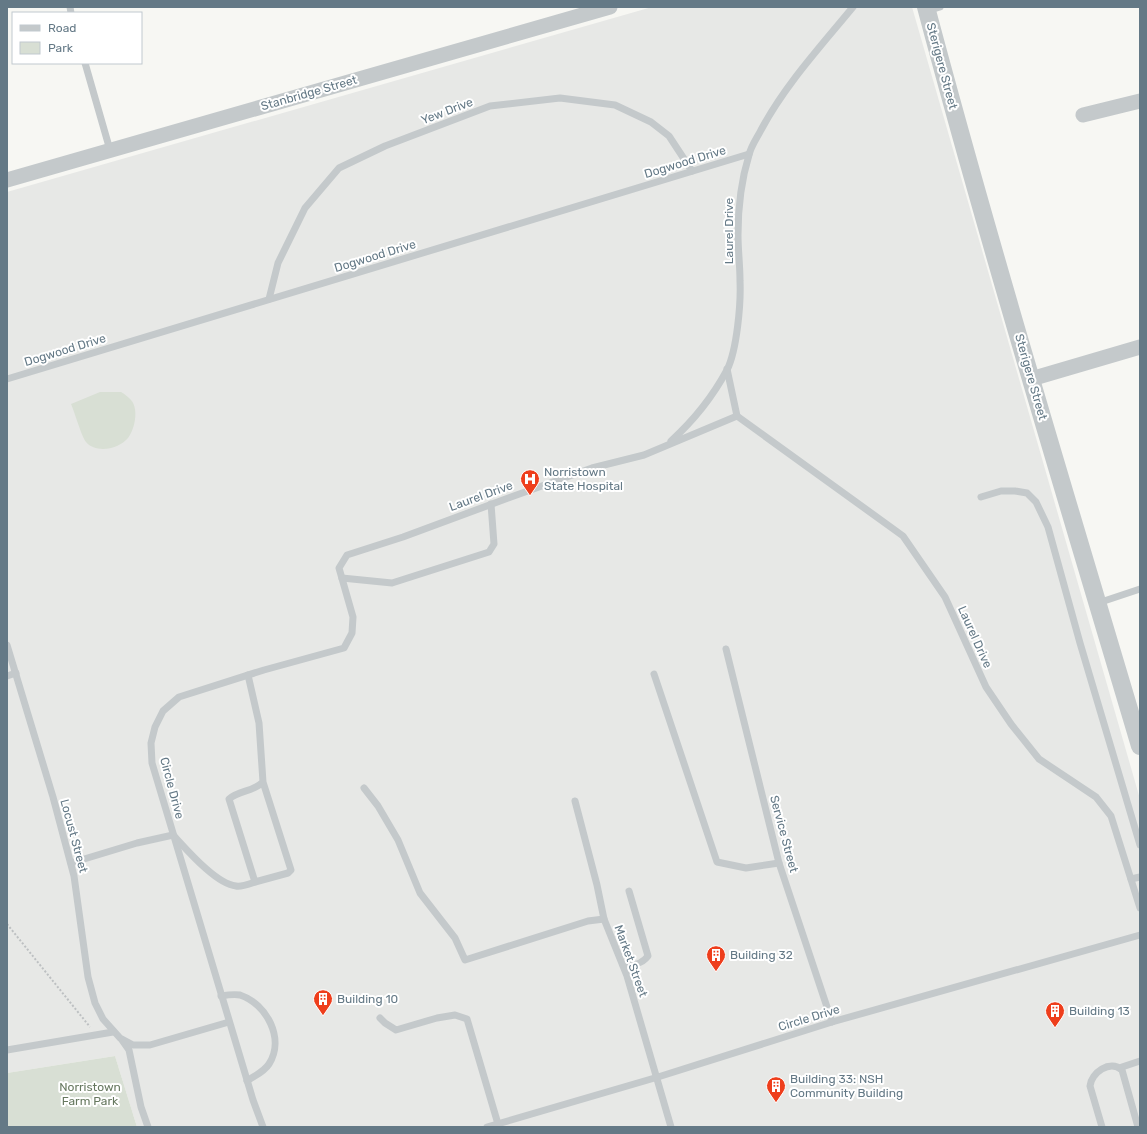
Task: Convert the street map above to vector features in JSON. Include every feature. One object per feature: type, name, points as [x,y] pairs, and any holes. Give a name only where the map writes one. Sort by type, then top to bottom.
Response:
[{"type":"street","name":"Stanbridge Street","points":[[7,180],[610,7]]},
{"type":"street","name":"Sterigere Street","points":[[931,8],[949,94],[1140,746]]},
{"type":"street","points":[[1083,116],[1140,101]]},
{"type":"street","points":[[1031,378],[1140,347]]},
{"type":"lane","name":"Laurel Drive","points":[[668,444],[688,425],[712,394],[727,369],[734,345],[738,322],[740,283],[738,236],[739,196],[749,154],[767,118],[780,98],[853,7]]},
{"type":"lane","points":[[85,64],[110,150]]},
{"type":"lane","name":"Yew Drive","points":[[269,299],[278,263],[305,208],[339,168],[385,146],[490,106],[560,98],[615,105],[651,122],[668,136],[692,171]]},
{"type":"lane","name":"Dogwood Drive","points":[[7,379],[749,154]]},
{"type":"lane","name":"Laurel Drive","points":[[727,369],[737,416],[903,536],[945,597],[986,687],[1011,724],[1039,759],[1096,797],[1111,816],[1140,908]]},
{"type":"lane","name":"Laurel Drive","points":[[347,555],[403,537],[592,468],[644,455],[737,416]]},
{"type":"lane","points":[[981,497],[1001,491],[1027,493],[1036,502],[1048,527],[1140,845]]},
{"type":"lane","points":[[342,578],[392,583],[489,552],[494,544],[491,504]]},
{"type":"lane","name":"Circle Drive","points":[[263,1127],[221,996],[152,763],[151,743],[162,711],[179,697],[248,675],[344,648],[352,633],[353,617],[339,568],[347,555]]},
{"type":"lane","points":[[1098,603],[1140,589]]},
{"type":"lane","name":"Locust Street","points":[[7,645],[53,797],[71,863],[79,908],[88,977],[94,1004],[103,1019],[113,1032],[120,1038]]},
{"type":"lane","name":"Service Street","points":[[726,649],[779,863],[832,1022]]},
{"type":"lane","points":[[7,676],[16,673]]},
{"type":"lane","points":[[654,674],[717,862],[746,868],[779,863]]},
{"type":"lane","points":[[71,863],[173,835],[197,860],[222,882],[237,886],[288,874],[291,870],[263,782],[259,723],[248,675]]},
{"type":"lane","points":[[255,882],[229,799],[232,796],[258,787],[263,782]]},
{"type":"lane","points":[[364,788],[378,806],[398,840],[420,893],[455,938],[465,960],[588,921],[604,919]]},
{"type":"lane","name":"Market Street","points":[[575,801],[597,885],[604,919],[623,964],[658,1077],[671,1127]]},
{"type":"lane","points":[[1131,879],[1140,877]]},
{"type":"lane","points":[[623,964],[630,966],[644,961],[648,956],[629,891]]},
{"type":"lane","name":"Circle Drive","points":[[487,1127],[658,1077],[832,1022],[1140,935]]},
{"type":"lane","points":[[221,996],[238,995],[252,1001],[265,1013],[274,1030],[275,1050],[269,1064],[265,1069],[247,1081]]},
{"type":"lane","points":[[380,1018],[396,1030],[438,1018],[455,1015],[467,1019],[498,1124]]},
{"type":"lane","points":[[120,1038],[133,1045],[150,1045],[229,1022]]},
{"type":"lane","points":[[7,1050],[113,1032]]},
{"type":"lane","points":[[120,1038],[129,1050],[141,1107],[148,1127]]},
{"type":"lane","points":[[1119,1068],[1140,1061]]},
{"type":"lane","points":[[1102,1127],[1090,1086],[1090,1081],[1100,1070],[1112,1066],[1122,1070],[1138,1127]]},
{"type":"path","points":[[7,924],[96,1034]]},
{"type":"shaded area","name":"Norristown State Hospital","points":[[652,7],[912,7],[1140,799],[1140,1127],[137,1127],[115,1056],[7,1073],[7,192]]},
{"type":"green space","points":[[100,392],[121,392],[131,400],[135,408],[133,430],[128,438],[119,445],[107,449],[90,446],[86,442],[71,404]]},
{"type":"green space","name":"Norristown Farm Park","points":[[115,1056],[137,1127],[7,1127],[7,1073]]},
{"type":"place","name":"Norristown State Hospital","points":[[530,496]]},
{"type":"place","name":"Building 32","points":[[716,972]]},
{"type":"place","name":"Building 10","points":[[323,1016]]},
{"type":"place","name":"Building 13","points":[[1055,1028]]},
{"type":"place","name":"Building 33: NSH Community Building","points":[[776,1103]]}]
